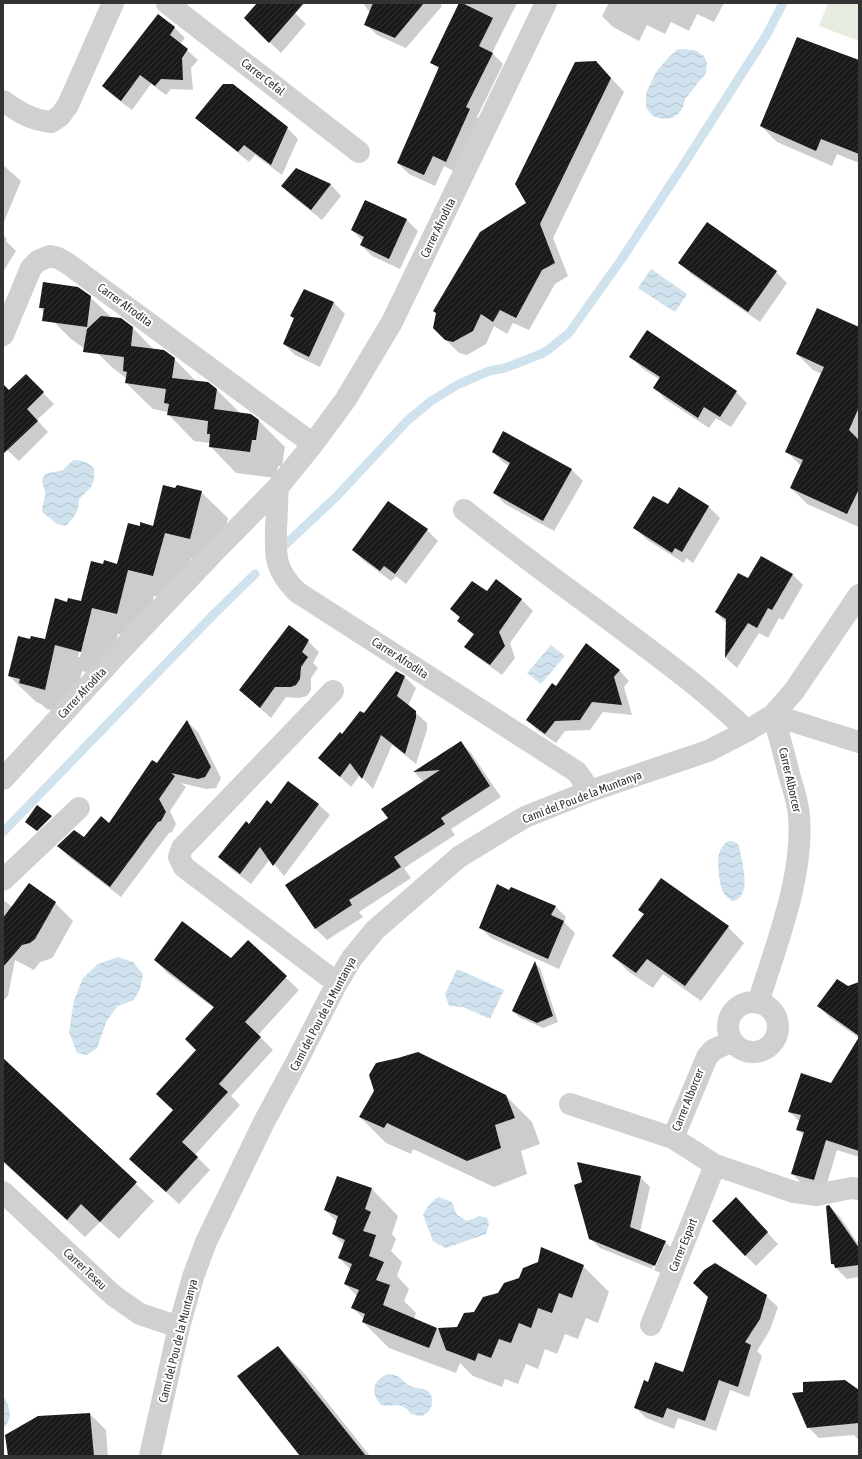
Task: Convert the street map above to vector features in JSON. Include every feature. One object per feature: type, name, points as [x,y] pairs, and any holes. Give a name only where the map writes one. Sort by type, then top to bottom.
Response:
[{"type":"street","points":[[3,101],[22,114],[34,119],[51,122],[60,116],[68,105],[113,3]]},
{"type":"street","name":"Carrer Cefal","points":[[167,3],[359,152]]},
{"type":"street","name":"Carrer Afrodita","points":[[3,779],[216,549],[278,487],[313,444],[346,399],[392,322],[546,3]]},
{"type":"street","name":"Carrer Afrodita","points":[[3,335],[31,268],[42,259],[50,256],[58,258],[67,263],[313,444]]},
{"type":"street","name":"Carrer Afrodita","points":[[278,487],[275,553],[287,582],[297,592],[577,772],[590,791]]},
{"type":"street","points":[[464,510],[534,564],[639,641],[722,707],[747,731]]},
{"type":"street","name":"Camí del Pou de la Muntanya","points":[[150,1456],[179,1327],[193,1277],[209,1236],[264,1122],[337,983],[352,958],[375,930],[459,857],[525,817],[590,791],[708,751],[747,731],[773,715],[794,691],[859,595]]},
{"type":"street","points":[[333,691],[182,848],[179,857],[184,868],[337,983]]},
{"type":"street","points":[[773,715],[859,742]]},
{"type":"street","name":"Carrer Alborcer","points":[[758,1003],[776,948],[798,866],[799,815],[773,715]]},
{"type":"street","points":[[3,880],[79,808]]},
{"type":"street","points":[[750,1002],[766,1006],[772,1012],[776,1019],[778,1028],[776,1036],[765,1049],[748,1051],[740,1048],[732,1041],[728,1029],[728,1021],[736,1008],[750,1002]]},
{"type":"street","name":"Carrer Alborcer","points":[[570,1104],[672,1138],[707,1057],[713,1050],[732,1041]]},
{"type":"street","points":[[672,1138],[715,1165],[794,1192],[818,1195],[852,1188],[859,1189]]},
{"type":"street","name":"Carrer Espart","points":[[650,1325],[715,1165]]},
{"type":"street","name":"Carrer Teseu","points":[[3,1192],[114,1296],[140,1314],[179,1327]]},
{"type":"shaded area","points":[[828,3],[859,3],[859,41],[819,26]]},
{"type":"water","points":[[678,49],[695,50],[704,56],[707,63],[706,73],[685,99],[683,107],[679,113],[672,118],[662,119],[653,116],[646,108],[646,93],[656,72]]},
{"type":"water","points":[[651,269],[687,294],[675,312],[638,288]]},
{"type":"water","points":[[73,460],[79,460],[94,468],[94,480],[91,487],[79,499],[78,509],[66,526],[57,524],[42,512],[45,494],[42,480],[45,474],[63,470]]},
{"type":"water","points":[[551,645],[565,656],[541,684],[527,673]]},
{"type":"water","points":[[728,841],[733,841],[739,845],[744,878],[743,893],[739,898],[732,901],[723,891],[720,882],[718,861],[722,847]]},
{"type":"water","points":[[118,957],[133,962],[143,974],[140,989],[134,1000],[118,1006],[107,1020],[97,1048],[87,1055],[77,1053],[69,1032],[74,1000],[83,978],[98,964]]},
{"type":"water","points":[[457,969],[504,990],[490,1019],[463,1007],[449,1006],[445,994]]},
{"type":"water","points":[[439,1197],[452,1202],[457,1215],[467,1221],[480,1216],[487,1218],[489,1224],[486,1234],[446,1248],[433,1241],[423,1215],[430,1204]]},
{"type":"water","points":[[388,1374],[399,1377],[410,1386],[428,1391],[432,1398],[432,1406],[427,1413],[419,1416],[411,1414],[401,1406],[381,1405],[375,1396],[374,1387],[379,1380]]},
{"type":"water","points":[[3,1395],[9,1408],[10,1416],[7,1424],[3,1428]]},
{"type":"building","points":[[257,3],[304,3],[269,43],[244,18]]},
{"type":"building","points":[[373,3],[424,3],[395,38],[364,25]]},
{"type":"building","points":[[459,3],[462,3],[493,18],[479,46],[493,53],[466,107],[470,109],[446,162],[433,156],[424,175],[397,163],[439,67],[430,63]]},
{"type":"building","points":[[158,14],[175,27],[170,35],[188,49],[182,58],[183,80],[161,79],[155,86],[140,75],[121,101],[102,86]]},
{"type":"building","points":[[797,37],[859,60],[859,154],[821,139],[816,151],[760,126]]},
{"type":"building","points":[[596,61],[611,78],[540,224],[555,263],[542,270],[516,318],[500,310],[493,322],[481,314],[473,331],[453,342],[445,340],[433,328],[436,313],[433,311],[480,232],[526,203],[515,184],[575,62]]},
{"type":"building","points":[[223,84],[233,84],[288,127],[271,165],[244,145],[238,152],[195,118]]},
{"type":"building","points":[[296,168],[331,184],[311,210],[281,186]]},
{"type":"building","points":[[365,200],[407,219],[389,259],[360,245],[364,237],[351,230]]},
{"type":"building","points":[[707,222],[777,271],[748,312],[678,263]]},
{"type":"building","points":[[43,282],[78,287],[91,296],[87,327],[42,321],[44,308],[39,308]]},
{"type":"building","points":[[304,289],[334,302],[309,357],[283,344],[294,318],[290,316]]},
{"type":"building","points":[[817,308],[859,327],[859,407],[849,430],[859,440],[859,489],[847,514],[790,488],[803,460],[785,452],[824,367],[796,354]]},
{"type":"building","points":[[101,316],[121,318],[133,327],[131,346],[164,350],[175,358],[172,378],[208,382],[217,389],[214,409],[251,414],[259,420],[256,440],[252,440],[250,452],[209,447],[210,434],[207,434],[208,421],[167,415],[169,404],[164,403],[166,389],[125,383],[127,372],[123,371],[124,357],[83,352],[87,329]]},
{"type":"building","points":[[647,330],[737,391],[720,417],[704,407],[698,418],[653,388],[660,377],[629,357]]},
{"type":"building","points":[[26,374],[44,392],[27,409],[38,421],[3,454],[3,384],[9,390]]},
{"type":"building","points":[[503,431],[572,469],[543,521],[493,493],[510,463],[492,452]]},
{"type":"building","points":[[163,485],[175,488],[177,485],[202,491],[190,539],[165,533],[153,576],[128,570],[117,614],[92,608],[81,652],[55,645],[45,690],[19,683],[20,679],[8,676],[18,636],[30,639],[31,636],[45,639],[55,598],[67,602],[68,598],[81,601],[91,561],[103,564],[104,560],[117,564],[128,523],[140,526],[140,522],[153,526]]},
{"type":"building","points":[[679,487],[709,506],[682,552],[675,548],[672,553],[633,528],[653,496],[668,504]]},
{"type":"building","points":[[388,501],[428,529],[395,574],[384,566],[380,571],[352,550]]},
{"type":"building","points":[[761,556],[793,574],[772,610],[768,608],[757,628],[748,623],[725,658],[726,619],[715,612],[738,573],[748,578]]},
{"type":"building","points":[[496,579],[522,599],[499,632],[505,646],[490,665],[464,647],[474,634],[457,621],[460,617],[450,609],[472,581],[487,591]]},
{"type":"building","points":[[289,625],[309,640],[302,652],[308,657],[301,667],[300,679],[296,685],[291,687],[275,687],[260,708],[239,690]]},
{"type":"building","points":[[586,643],[620,670],[614,677],[622,705],[592,702],[580,720],[555,721],[545,734],[526,720],[552,683],[556,686]]},
{"type":"building","points":[[396,671],[405,676],[397,696],[416,711],[416,718],[405,754],[381,735],[362,779],[350,763],[340,777],[318,758],[340,732],[342,734],[360,711],[364,713]]},
{"type":"building","points":[[187,720],[211,767],[205,777],[198,779],[171,773],[175,776],[159,799],[166,812],[161,821],[158,822],[110,887],[57,846],[74,830],[84,837],[101,816],[109,823],[152,760],[157,763]]},
{"type":"building","points":[[461,741],[490,786],[441,818],[445,824],[394,857],[401,867],[349,900],[352,905],[315,929],[285,885],[388,818],[381,809],[440,770],[413,772]]},
{"type":"building","points":[[288,781],[319,804],[273,866],[260,847],[240,874],[218,857],[246,821],[249,824],[267,800],[271,804]]},
{"type":"building","points":[[37,805],[52,816],[37,831],[25,822]]},
{"type":"building","points":[[661,878],[729,926],[685,986],[647,959],[636,973],[612,956],[644,914],[638,910]]},
{"type":"building","points":[[29,883],[56,902],[35,939],[30,943],[22,945],[3,967],[3,918]]},
{"type":"building","points":[[497,884],[509,890],[511,887],[556,906],[551,915],[564,921],[548,959],[479,928]]},
{"type":"building","points":[[182,921],[231,958],[248,940],[287,976],[245,1022],[261,1037],[219,1084],[228,1092],[182,1142],[198,1157],[166,1192],[129,1159],[173,1110],[156,1094],[196,1050],[185,1039],[214,1007],[154,960]]},
{"type":"building","points":[[535,961],[553,1016],[537,1023],[512,1011]]},
{"type":"building","points":[[837,979],[848,986],[859,982],[859,1036],[817,1006]]},
{"type":"building","points":[[859,1037],[859,1151],[826,1140],[814,1180],[791,1174],[804,1132],[796,1130],[801,1115],[788,1112],[801,1073],[831,1083]]},
{"type":"building","points":[[418,1052],[506,1095],[515,1118],[495,1125],[501,1148],[467,1161],[387,1123],[384,1128],[359,1117],[374,1091],[369,1075],[376,1063]]},
{"type":"building","points":[[3,1058],[137,1182],[100,1222],[81,1204],[67,1220],[3,1161]]},
{"type":"building","points":[[577,1162],[641,1176],[630,1227],[666,1241],[655,1266],[589,1239],[574,1185],[582,1182]]},
{"type":"building","points":[[337,1176],[372,1188],[365,1209],[371,1212],[363,1231],[376,1235],[369,1256],[384,1262],[376,1280],[390,1285],[383,1305],[437,1328],[429,1348],[362,1322],[365,1314],[351,1308],[359,1290],[344,1284],[352,1264],[338,1258],[345,1240],[332,1234],[338,1216],[324,1210]]},
{"type":"building","points":[[736,1197],[768,1232],[745,1256],[712,1221]]},
{"type":"building","points":[[829,1205],[859,1248],[859,1265],[835,1268],[834,1264],[831,1264],[826,1206]]},
{"type":"building","points":[[541,1247],[584,1265],[572,1298],[559,1293],[552,1313],[538,1308],[531,1328],[519,1323],[511,1343],[499,1339],[491,1358],[478,1353],[475,1361],[446,1350],[438,1328],[457,1327],[464,1313],[474,1312],[483,1297],[498,1293],[504,1283],[519,1278],[523,1268],[538,1262]]},
{"type":"building","points":[[715,1263],[767,1295],[760,1319],[745,1342],[751,1345],[738,1387],[719,1380],[705,1421],[667,1408],[663,1418],[634,1408],[644,1380],[648,1382],[655,1362],[683,1372],[708,1297],[693,1283],[704,1270]]},
{"type":"building","points":[[278,1346],[366,1456],[300,1456],[237,1376]]},
{"type":"building","points":[[845,1380],[859,1390],[859,1423],[807,1428],[792,1393],[803,1392],[803,1382]]},
{"type":"building","points":[[90,1413],[94,1456],[8,1456],[5,1435],[38,1416]]},
{"type":"waterway","points":[[285,545],[336,497],[407,421],[431,401],[459,384],[489,371],[505,368],[541,354],[569,333],[621,260],[682,167],[766,36],[783,3]]},
{"type":"waterway","points":[[3,832],[215,613],[255,574]]}]
